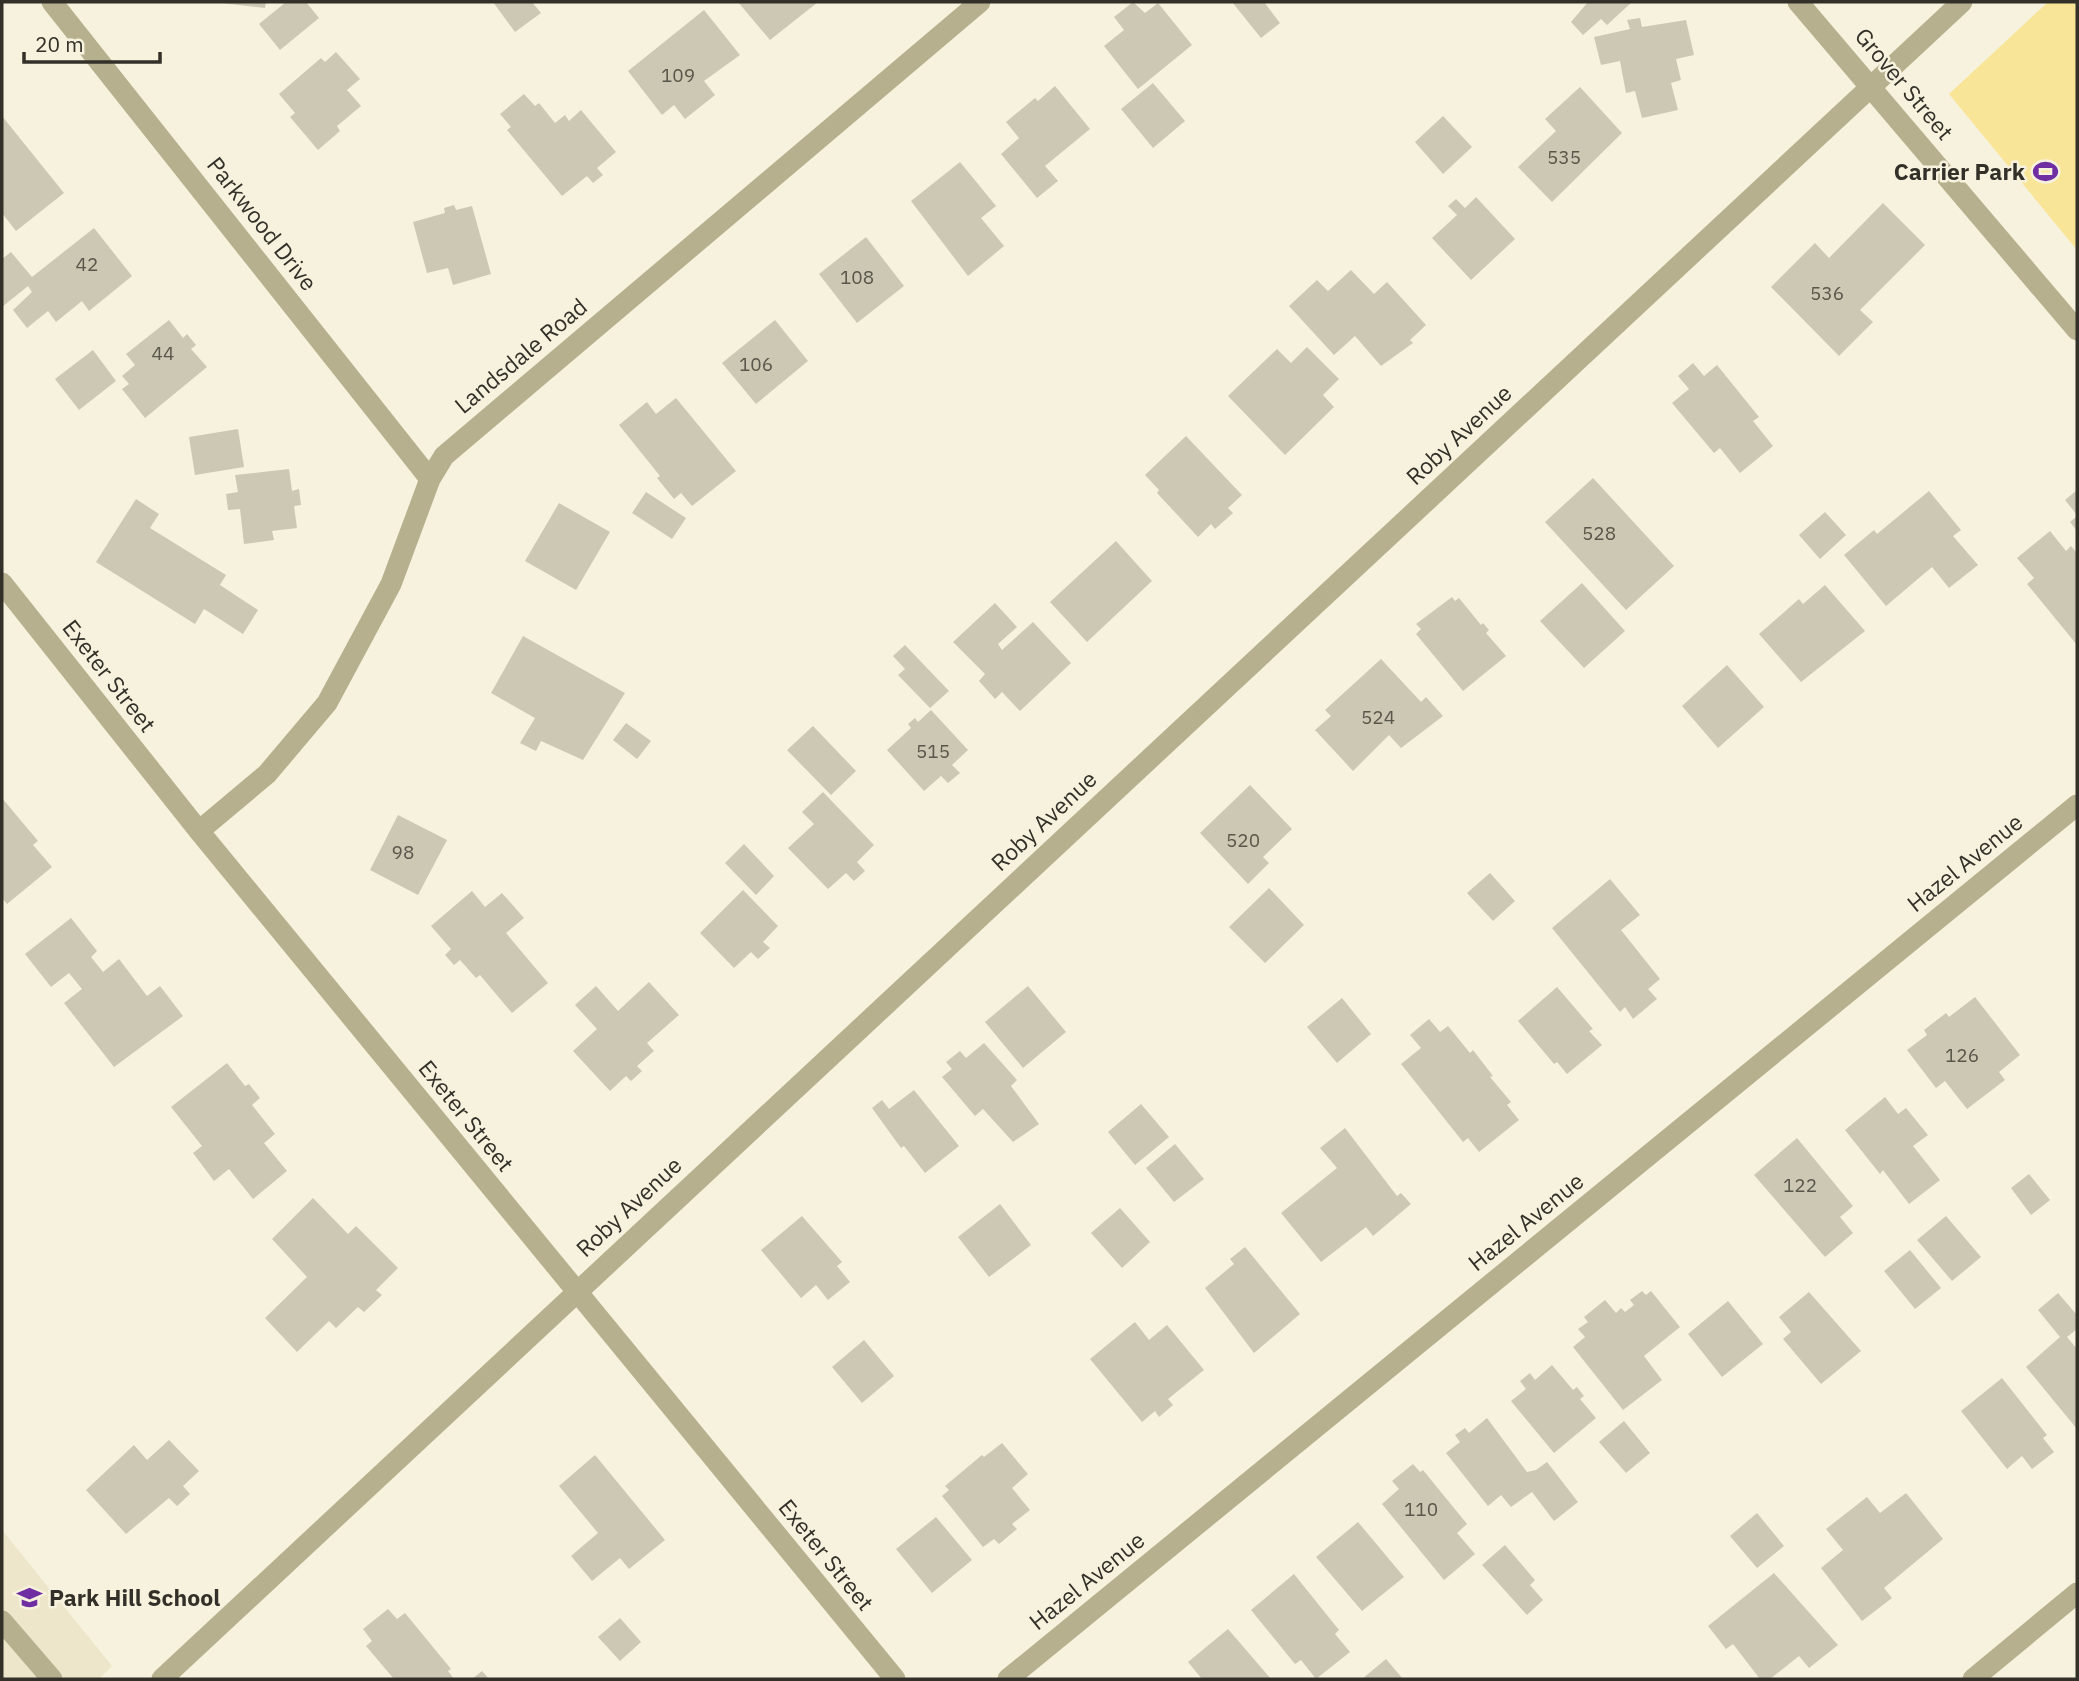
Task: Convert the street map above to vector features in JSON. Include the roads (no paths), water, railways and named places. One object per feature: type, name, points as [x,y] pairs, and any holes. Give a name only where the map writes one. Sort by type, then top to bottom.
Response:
[{"type":"street","name":"Parkwood Drive","points":[[52,2],[430,479]]},
{"type":"street","name":"Landsdale Road","points":[[199,831],[267,775],[327,703],[391,584],[430,479],[444,456],[980,2]]},
{"type":"street","name":"Grover Street","points":[[1798,2],[2077,330]]},
{"type":"street","name":"Roby Avenue","points":[[162,1679],[1962,2]]},
{"type":"street","name":"Exeter Street","points":[[2,583],[199,831],[895,1679]]},
{"type":"street","name":"Hazel Avenue","points":[[1008,1679],[2077,805]]},
{"type":"street","points":[[1973,1679],[2077,1593]]},
{"type":"street","points":[[2,1621],[52,1679]]},
{"type":"place","name":"Carrier Park","points":[[2045,172]]},
{"type":"place","name":"Park Hill School","points":[[29,1598]]}]
